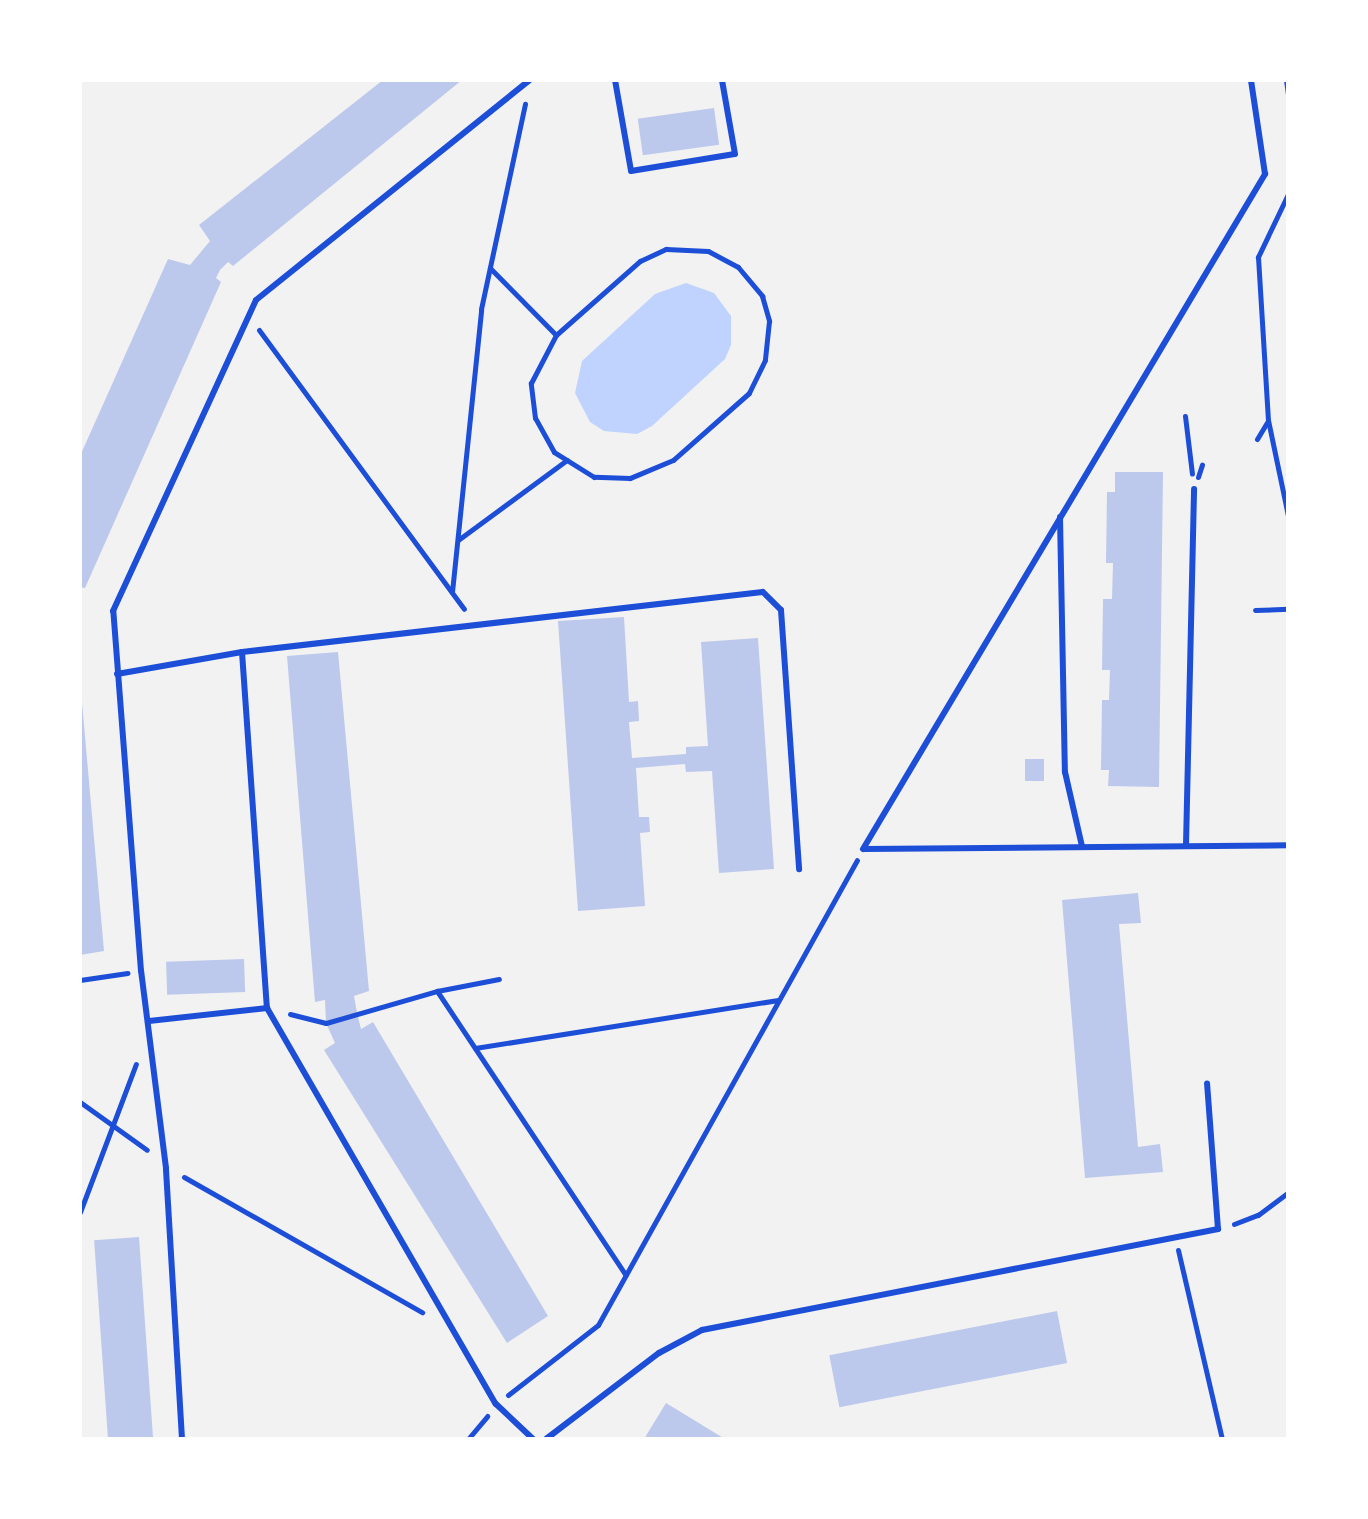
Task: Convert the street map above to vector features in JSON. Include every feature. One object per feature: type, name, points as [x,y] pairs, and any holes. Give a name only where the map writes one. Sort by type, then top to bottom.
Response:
[{"type":"lane","points":[[182,1439],[166,1168],[141,971],[113,611],[256,300],[530,80]]},
{"type":"lane","points":[[615,80],[631,171],[735,154],[722,80]]},
{"type":"lane","points":[[863,849],[1265,174],[1251,80]]},
{"type":"lane","points":[[1186,845],[1194,489]]},
{"type":"lane","points":[[1060,517],[1065,772],[1082,846]]},
{"type":"lane","points":[[117,674],[242,652],[763,592],[781,610],[799,869]]},
{"type":"lane","points":[[242,652],[267,1008],[496,1404],[533,1439]]},
{"type":"lane","points":[[863,849],[1288,845]]},
{"type":"lane","points":[[149,1021],[267,1008]]},
{"type":"lane","points":[[546,1439],[659,1353],[702,1330],[1218,1229],[1207,1083]]},
{"type":"path","points":[[452,592],[481,309],[530,80]]},
{"type":"path","points":[[1286,80],[1288,95]]},
{"type":"path","points":[[1288,194],[1258,257],[1268,420],[1288,516]]},
{"type":"path","points":[[666,249],[708,251],[738,267],[762,296],[769,321],[765,360],[749,393],[673,460],[630,478],[594,477],[554,452],[535,418],[531,383],[556,335],[640,261],[666,249]]},
{"type":"path","points":[[490,267],[556,335]]},
{"type":"path","points":[[249,316],[473,623]]},
{"type":"path","points":[[1185,416],[1194,489]]},
{"type":"path","points":[[1257,439],[1268,420]]},
{"type":"path","points":[[457,540],[567,460]]},
{"type":"path","points":[[1255,610],[1288,609]]},
{"type":"path","points":[[468,1439],[496,1404],[598,1325],[863,849]]},
{"type":"path","points":[[80,980],[141,971]]},
{"type":"path","points":[[267,1008],[326,1023],[437,991],[499,979]]},
{"type":"path","points":[[437,991],[626,1275]]},
{"type":"path","points":[[475,1048],[779,1000]]},
{"type":"path","points":[[80,1212],[150,1030]]},
{"type":"path","points":[[80,1102],[113,1121],[166,1168],[427,1315],[441,1307]]},
{"type":"path","points":[[1218,1229],[1258,1215],[1288,1192]]},
{"type":"path","points":[[1175,1238],[1222,1439]]},
{"type":"water","points":[[686,283],[714,293],[731,316],[731,345],[725,359],[652,426],[637,434],[604,431],[590,422],[575,393],[582,361],[655,294]]},
{"type":"building","points":[[383,80],[462,80],[233,266],[228,262],[220,270],[216,278],[221,282],[85,588],[80,587],[80,456],[168,259],[190,265],[210,241],[199,225]]},
{"type":"building","points":[[714,108],[719,145],[643,155],[638,119]]},
{"type":"building","points":[[1115,472],[1163,472],[1159,787],[1108,786],[1109,770],[1101,770],[1102,700],[1109,700],[1110,670],[1102,670],[1103,599],[1112,599],[1113,563],[1106,563],[1107,492],[1115,492]]},
{"type":"building","points":[[624,617],[629,702],[638,701],[639,721],[629,722],[632,758],[686,754],[686,747],[708,746],[701,642],[758,638],[774,869],[719,873],[712,771],[686,772],[685,764],[636,768],[639,817],[649,817],[650,832],[640,833],[645,906],[578,911],[558,621]]},
{"type":"building","points":[[338,652],[369,991],[354,996],[357,1013],[361,1029],[373,1022],[548,1316],[507,1343],[324,1050],[335,1043],[326,1023],[325,1000],[315,1002],[287,656]]},
{"type":"building","points":[[80,680],[104,951],[80,955]]},
{"type":"building","points":[[1025,759],[1044,759],[1044,781],[1025,781]]},
{"type":"building","points":[[1138,893],[1141,923],[1119,924],[1138,1147],[1160,1144],[1163,1172],[1085,1178],[1062,900]]},
{"type":"building","points":[[244,959],[245,992],[167,995],[166,962]]},
{"type":"building","points":[[139,1237],[153,1439],[108,1439],[94,1240]]},
{"type":"building","points":[[1057,1311],[1067,1363],[839,1407],[829,1355]]},
{"type":"building","points":[[666,1403],[725,1439],[644,1439]]}]
